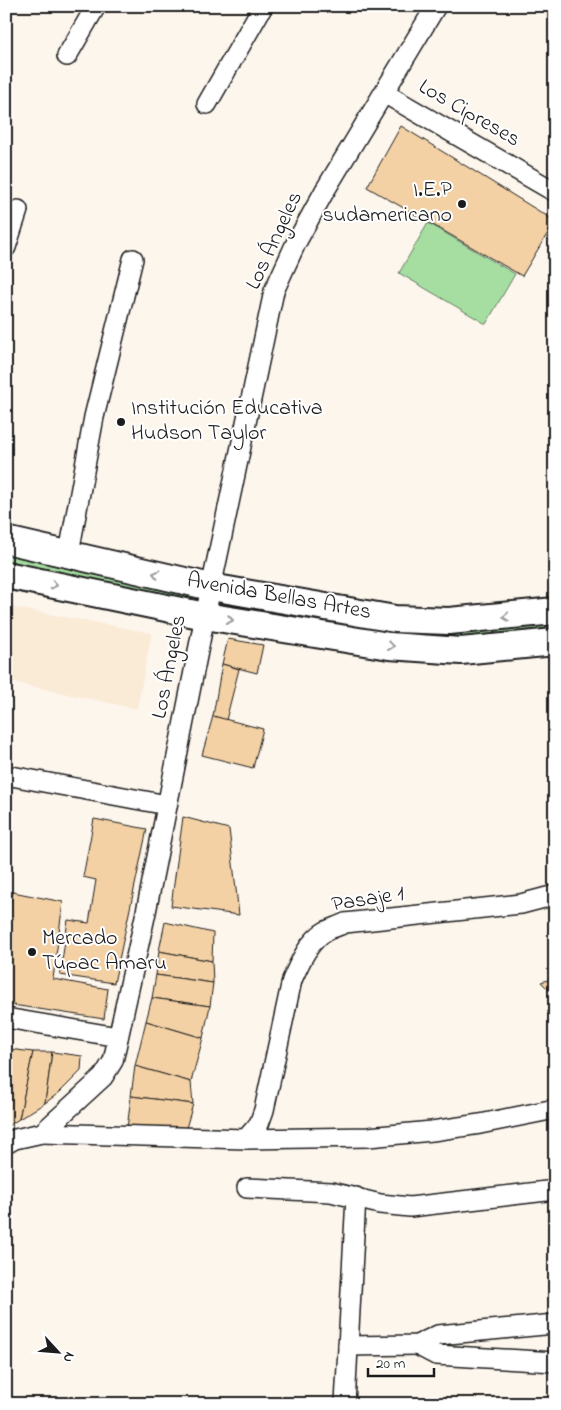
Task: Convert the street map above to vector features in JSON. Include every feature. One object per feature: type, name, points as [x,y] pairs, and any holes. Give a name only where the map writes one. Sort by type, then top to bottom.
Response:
[{"type":"street","points":[[67,56],[96,6]]},
{"type":"street","points":[[207,104],[263,6]]},
{"type":"street","name":"Los Ángeles","points":[[6,1144],[15,1139],[42,1133],[104,1077],[113,1061],[146,912],[205,616],[274,291],[296,243],[324,192],[436,6]]},
{"type":"street","name":"Los Cipreses","points":[[384,93],[555,192]]},
{"type":"street","points":[[6,247],[18,210]]},
{"type":"street","points":[[69,554],[94,417],[133,259]]},
{"type":"street","name":"Avenida Bellas Artes","points":[[6,540],[211,587],[394,619],[449,622],[555,611]]},
{"type":"street","name":"Avenida Bellas Artes","points":[[6,574],[205,616],[388,646],[461,651],[555,642]]},
{"type":"street","points":[[6,775],[167,805]]},
{"type":"street","name":"Pasaje 1","points":[[246,1139],[259,1124],[264,1110],[292,980],[299,964],[324,932],[345,923],[521,904],[555,895]]},
{"type":"street","points":[[6,1018],[118,1037]]},
{"type":"street","points":[[42,1133],[246,1139],[368,1137],[480,1124],[555,1109]]},
{"type":"street","points":[[247,1188],[331,1192],[380,1204],[410,1207],[555,1190]]},
{"type":"street","points":[[345,1404],[356,1197]]},
{"type":"street","points":[[348,1346],[417,1345],[438,1335],[555,1324]]},
{"type":"street","points":[[417,1345],[436,1355],[555,1362]]},
{"type":"shaded area","points":[[6,606],[152,633],[137,709],[6,681]]},
{"type":"green space","points":[[428,223],[515,274],[486,324],[399,273]]},
{"type":"green space","points":[[6,550],[208,590],[200,603],[6,566]]},
{"type":"green space","points":[[234,601],[555,621],[555,633],[424,642],[235,611],[232,605]]},
{"type":"building","name":"I.E.P sudamericano","points":[[401,126],[555,221],[522,276],[367,187]]},
{"type":"building","points":[[228,639],[263,645],[257,673],[222,664]]},
{"type":"building","points":[[222,664],[239,669],[226,720],[213,716]]},
{"type":"building","points":[[213,716],[263,729],[253,768],[202,755]]},
{"type":"building","points":[[183,817],[229,829],[239,915],[171,906]]},
{"type":"building","points":[[94,819],[147,829],[114,983],[60,975],[68,920],[89,923],[96,880],[83,877]]},
{"type":"building","name":"Mercado Túpac Amaru","points":[[13,892],[63,902],[53,979],[108,989],[104,1019],[6,1004],[6,925]]},
{"type":"building","points":[[165,922],[213,933],[212,961],[159,951]]},
{"type":"building","points":[[159,951],[212,961],[213,983],[156,975]]},
{"type":"building","points":[[156,975],[213,983],[210,1006],[152,998]]},
{"type":"building","points":[[555,978],[555,996],[541,982]]},
{"type":"building","points":[[152,998],[210,1006],[203,1038],[146,1021]]},
{"type":"building","points":[[146,1021],[203,1038],[191,1082],[135,1066]]},
{"type":"building","points":[[6,1048],[9,1049],[6,1071]]},
{"type":"building","points":[[9,1049],[33,1052],[19,1119],[6,1127],[6,1071]]},
{"type":"building","points":[[33,1052],[52,1052],[45,1103],[19,1119]]},
{"type":"building","points":[[52,1052],[82,1056],[81,1071],[60,1092],[45,1103]]},
{"type":"building","points":[[135,1066],[191,1082],[193,1104],[131,1096]]},
{"type":"building","points":[[131,1096],[193,1104],[186,1128],[127,1129]]},
{"type":"place","name":"I.E.P sudamericano","points":[[462,204]]},
{"type":"place","name":"Institución Educativa Hudson Taylor","points":[[121,422]]},
{"type":"place","name":"Mercado Túpac Amaru","points":[[32,952]]}]
